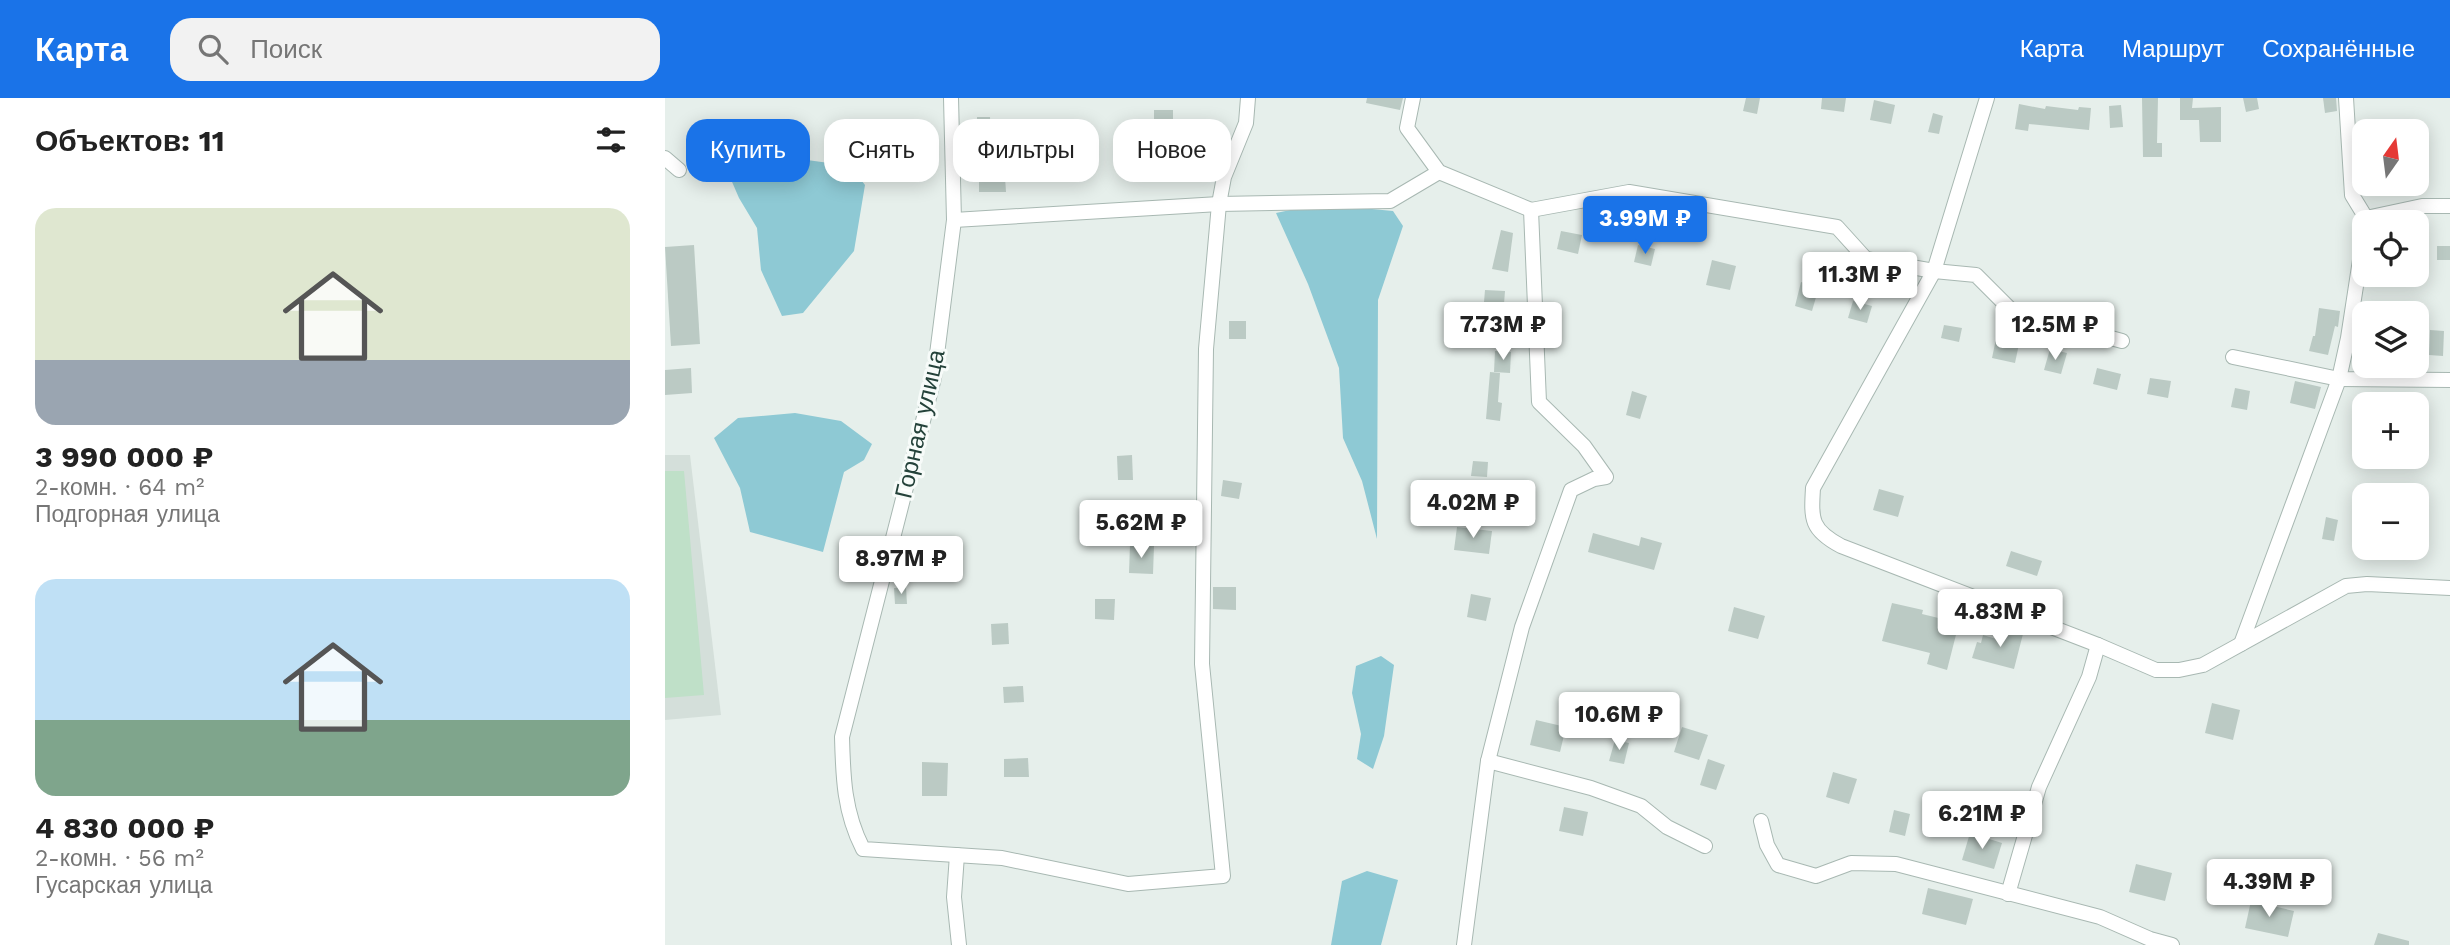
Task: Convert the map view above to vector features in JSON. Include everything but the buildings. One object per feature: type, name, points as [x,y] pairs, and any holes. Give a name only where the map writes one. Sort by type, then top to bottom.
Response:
[{"type":"street","name":"Горная улица","points":[[951,98],[954,220],[934,378],[842,737],[843,783],[852,827],[863,849],[957,855]]},
{"type":"street","points":[[959,945],[954,897],[957,855],[1002,858],[1128,884],[1223,876],[1202,664],[1206,349],[1219,204],[1224,177],[1246,123],[1248,98]]},
{"type":"street","points":[[1413,98],[1407,128],[1439,172],[1531,210],[1629,192],[1837,227],[1865,259],[1976,275],[2012,311],[2122,341]]},
{"type":"street","points":[[1987,98],[1934,271],[1813,488],[1812,517],[1825,537],[1841,546],[2156,670],[2179,670],[2203,665],[2346,586],[2367,584],[2450,587]]},
{"type":"street","points":[[2346,98],[2352,195],[2360,210]]},
{"type":"street","points":[[665,158],[679,170]]},
{"type":"street","points":[[954,220],[1219,204],[1389,201],[1439,172]]},
{"type":"street","points":[[2405,210],[2421,206],[2450,206]]},
{"type":"street","points":[[1464,945],[1488,761],[1522,627],[1571,491],[1594,479],[1606,477],[1584,446],[1539,402],[1531,210]]},
{"type":"street","points":[[2241,644],[2339,379],[2356,287]]},
{"type":"street","points":[[2234,357],[2339,379],[2450,380]]},
{"type":"street","points":[[2008,894],[2039,787],[2089,677],[2098,645]]},
{"type":"street","points":[[1488,761],[1591,788],[1641,806],[1667,827],[1706,846]]},
{"type":"street","points":[[1761,821],[1767,845],[1778,865],[1816,876],[1851,863],[1896,864],[2100,917],[2150,939],[2172,945]]},
{"type":"shaded area","points":[[665,455],[690,455],[721,715],[665,720]]},
{"type":"green space","points":[[665,471],[684,471],[704,695],[665,698]]},
{"type":"water","points":[[810,160],[824,162],[824,182],[863,182],[865,185],[854,251],[803,313],[782,316],[761,270],[757,228],[732,182],[810,182]]},
{"type":"water","points":[[1319,204],[1393,211],[1403,226],[1378,300],[1377,539],[1362,481],[1343,438],[1339,368],[1308,284],[1276,213]]},
{"type":"water","points":[[795,413],[841,421],[872,444],[864,460],[844,472],[823,552],[750,532],[740,488],[714,438],[738,418]]},
{"type":"water","points":[[1381,656],[1394,665],[1384,736],[1373,769],[1357,759],[1361,734],[1352,693],[1356,666]]},
{"type":"water","points":[[1367,871],[1398,880],[1381,945],[1331,945],[1342,881]]}]
